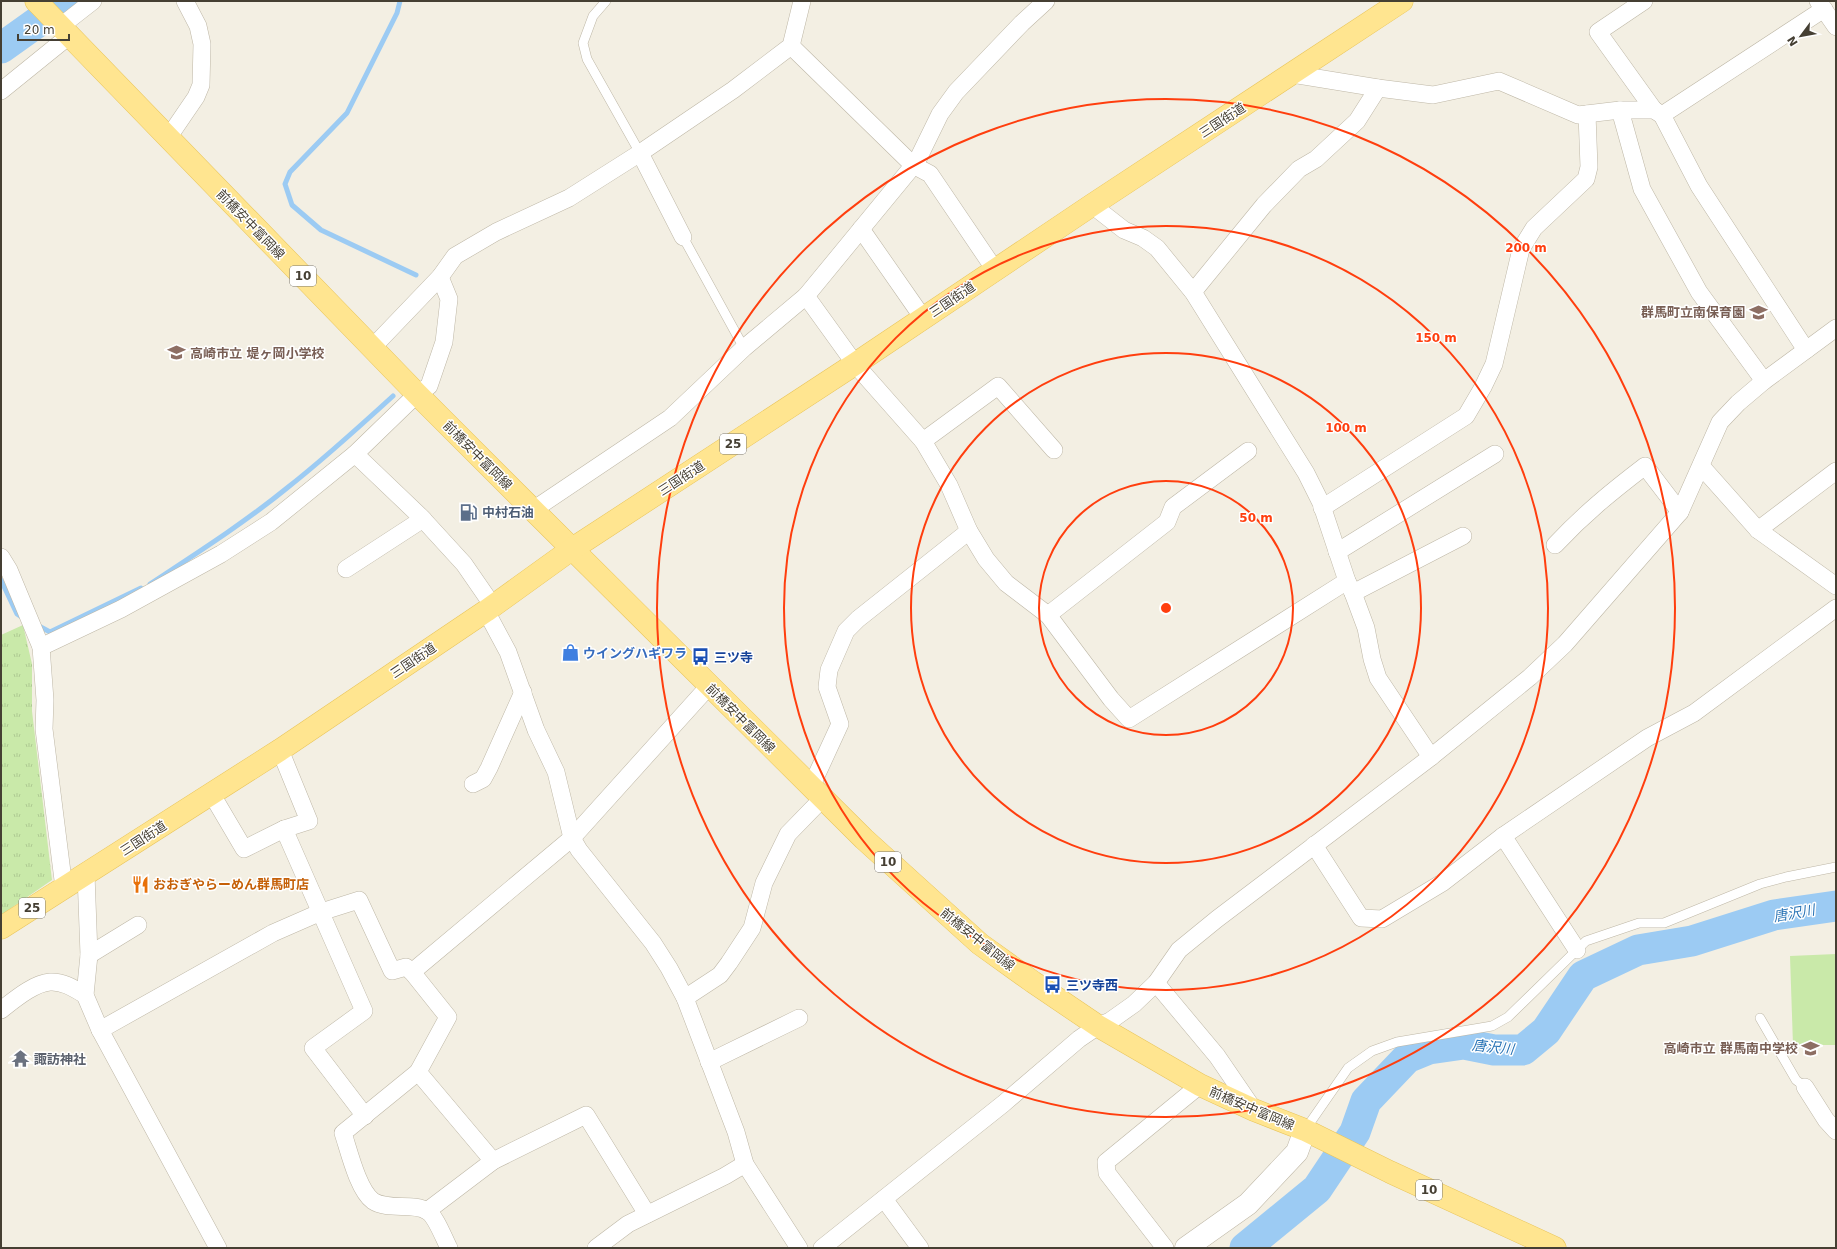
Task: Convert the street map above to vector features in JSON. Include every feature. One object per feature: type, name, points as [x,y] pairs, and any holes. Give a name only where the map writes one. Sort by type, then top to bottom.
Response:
[{"type":"main road","name":"前橋安中富岡線","points":[[36,1],[417,394],[816,793],[864,840],[980,944],[1098,1026],[1200,1085],[1254,1110],[1305,1130],[1390,1172],[1555,1248]]},
{"type":"main road","name":"三国街道","points":[[1,928],[280,750],[490,608],[572,549],[855,364],[1092,204],[1402,1]]},
{"type":"street","points":[[1,91],[65,31],[93,1]]},
{"type":"street","points":[[168,138],[196,97],[201,85],[202,44],[198,26],[185,1]]},
{"type":"street","points":[[372,348],[440,277],[455,256],[496,232],[570,198],[733,90],[791,46],[802,1]]},
{"type":"street","points":[[533,510],[670,418],[744,348],[806,296],[913,165],[940,114],[956,92],[1022,23],[1046,1]]},
{"type":"street","points":[[1644,1],[1598,32],[1658,112],[1699,186],[1806,350]]},
{"type":"street","points":[[1292,74],[1378,88],[1433,94],[1499,81],[1578,115],[1620,110],[1658,112],[1821,5],[1836,27]]},
{"type":"street","points":[[791,46],[913,165],[930,174],[995,270]]},
{"type":"street","points":[[1193,292],[1264,205],[1299,169],[1316,159],[1357,121],[1378,88]]},
{"type":"street","points":[[1620,110],[1642,189],[1699,292],[1764,381]]},
{"type":"street","points":[[1322,508],[1466,416],[1483,388],[1494,364],[1521,249],[1534,228],[1586,178],[1589,167],[1587,114]]},
{"type":"street","points":[[640,153],[683,237]]},
{"type":"street","points":[[1092,204],[1124,230],[1143,238],[1157,248],[1193,292],[1306,473],[1322,508],[1366,628],[1372,659],[1378,678],[1431,757]]},
{"type":"street","points":[[861,229],[923,318]]},
{"type":"street","points":[[41,647],[122,609],[221,554],[271,522],[355,454],[417,394],[429,386],[444,342],[448,299],[440,277]]},
{"type":"street","points":[[806,296],[855,364],[902,416],[922,442],[949,485],[969,531],[986,559],[1006,583],[1048,615],[1111,699],[1129,719],[1350,587],[1463,536]]},
{"type":"street","points":[[822,1248],[1003,1104],[1079,1039],[1098,1026],[1110,1021],[1134,1004],[1156,983],[1179,950],[1217,919],[1431,757],[1530,677],[1565,644],[1680,512],[1701,466],[1711,439],[1720,422],[1738,403],[1764,381],[1836,328]]},
{"type":"street","points":[[922,442],[998,386],[1054,450]]},
{"type":"street","points":[[1048,615],[1167,522],[1173,507],[1248,451]]},
{"type":"street","points":[[355,454],[423,519],[464,564],[490,608],[508,652],[536,730],[556,772],[572,838],[579,850],[653,944],[685,998],[736,1132],[745,1164],[799,1248]]},
{"type":"street","points":[[1337,552],[1495,454]]},
{"type":"street","points":[[1555,545],[1579,519],[1609,493],[1645,466],[1680,512]]},
{"type":"street","points":[[1701,466],[1758,530],[1836,586]]},
{"type":"street","points":[[1758,530],[1836,471]]},
{"type":"street","points":[[346,569],[423,519]]},
{"type":"street","points":[[685,998],[720,975],[752,928],[764,883],[788,834],[816,793],[840,724],[827,688],[830,670],[846,631],[858,619],[969,531]]},
{"type":"street","points":[[1,557],[9,570],[41,647],[45,700],[44,730],[64,888]]},
{"type":"street","points":[[1314,845],[1361,918],[1382,919],[1442,883],[1503,836],[1647,738],[1694,713],[1836,608]]},
{"type":"street","points":[[412,972],[572,838],[709,686]]},
{"type":"street","points":[[473,784],[483,778],[489,768],[522,692]]},
{"type":"street","points":[[211,793],[244,849],[284,829],[309,820],[280,750]]},
{"type":"street","points":[[284,829],[322,912],[364,1011],[313,1048],[365,1116]]},
{"type":"street","points":[[1503,836],[1577,950]]},
{"type":"street","points":[[86,874],[89,955],[85,995],[100,1030],[218,1248]]},
{"type":"street","points":[[100,1030],[273,933],[322,912],[359,900],[392,971],[406,967],[412,972],[448,1017],[418,1072],[343,1133],[355,1172],[372,1200],[383,1206],[411,1207],[427,1211],[434,1220],[449,1248]]},
{"type":"street","points":[[89,955],[138,925]]},
{"type":"street","points":[[1,1010],[22,994],[50,982],[67,985],[85,995]]},
{"type":"street","points":[[1156,983],[1217,1056],[1254,1110]]},
{"type":"street","points":[[709,1062],[799,1018]]},
{"type":"street","points":[[418,1072],[493,1161]]},
{"type":"street","points":[[1165,1248],[1107,1174],[1106,1162],[1200,1085]]},
{"type":"street","points":[[1805,1088],[1826,1120],[1836,1131]]},
{"type":"street","points":[[427,1211],[493,1161],[586,1115],[647,1214]]},
{"type":"street","points":[[1186,1248],[1257,1196],[1297,1152],[1305,1130]]},
{"type":"street","points":[[596,1248],[628,1224],[725,1176],[745,1164]]},
{"type":"street","points":[[884,1199],[920,1248]]},
{"type":"lane","points":[[606,1],[593,16],[583,43],[587,59],[640,153]]},
{"type":"lane","points":[[683,237],[744,348]]},
{"type":"lane","points":[[1305,1130],[1348,1068],[1372,1050],[1397,1042],[1492,1026],[1508,1017],[1586,941],[1638,923],[1664,922],[1760,884],[1786,877],[1836,868]]},
{"type":"lane","points":[[1760,1018],[1796,1080],[1805,1088]]},
{"type":"green space","points":[[23,625],[32,664],[32,711],[52,880],[1,915],[1,635]]},
{"type":"green space","points":[[1836,954],[1836,1045],[1793,1045],[1790,956]]},
{"type":"waterway","points":[[1,48],[67,1]]},
{"type":"waterway","points":[[400,1],[397,13],[347,113],[290,172],[285,184],[292,205],[321,230],[416,275]]},
{"type":"waterway","points":[[150,584],[220,538],[271,501],[328,455],[393,396]]},
{"type":"waterway","points":[[1,580],[17,614],[23,618]]},
{"type":"waterway","points":[[37,625],[50,632],[141,588]]},
{"type":"waterway","name":"唐沢川","points":[[1245,1248],[1317,1189],[1355,1132],[1366,1101],[1407,1058],[1429,1049],[1464,1044],[1494,1050],[1523,1050],[1546,1031],[1583,976],[1638,950],[1692,941],[1774,915],[1836,906]]},
{"type":"place","name":"群馬町立南保育園","points":[[1758,312]]},
{"type":"place","name":"高崎市立 堤ヶ岡小学校","points":[[177,353]]},
{"type":"place","name":"中村石油","points":[[469,512]]},
{"type":"place","name":"ウイングハギワラ","points":[[570,653]]},
{"type":"place","name":"三ツ寺","points":[[701,657]]},
{"type":"place","name":"おおぎやらーめん群馬町店","points":[[140,884]]},
{"type":"place","name":"三ツ寺西","points":[[1053,985]]},
{"type":"place","name":"高崎市立 群馬南中学校","points":[[1811,1048]]},
{"type":"place","name":"諏訪神社","points":[[21,1059]]}]
